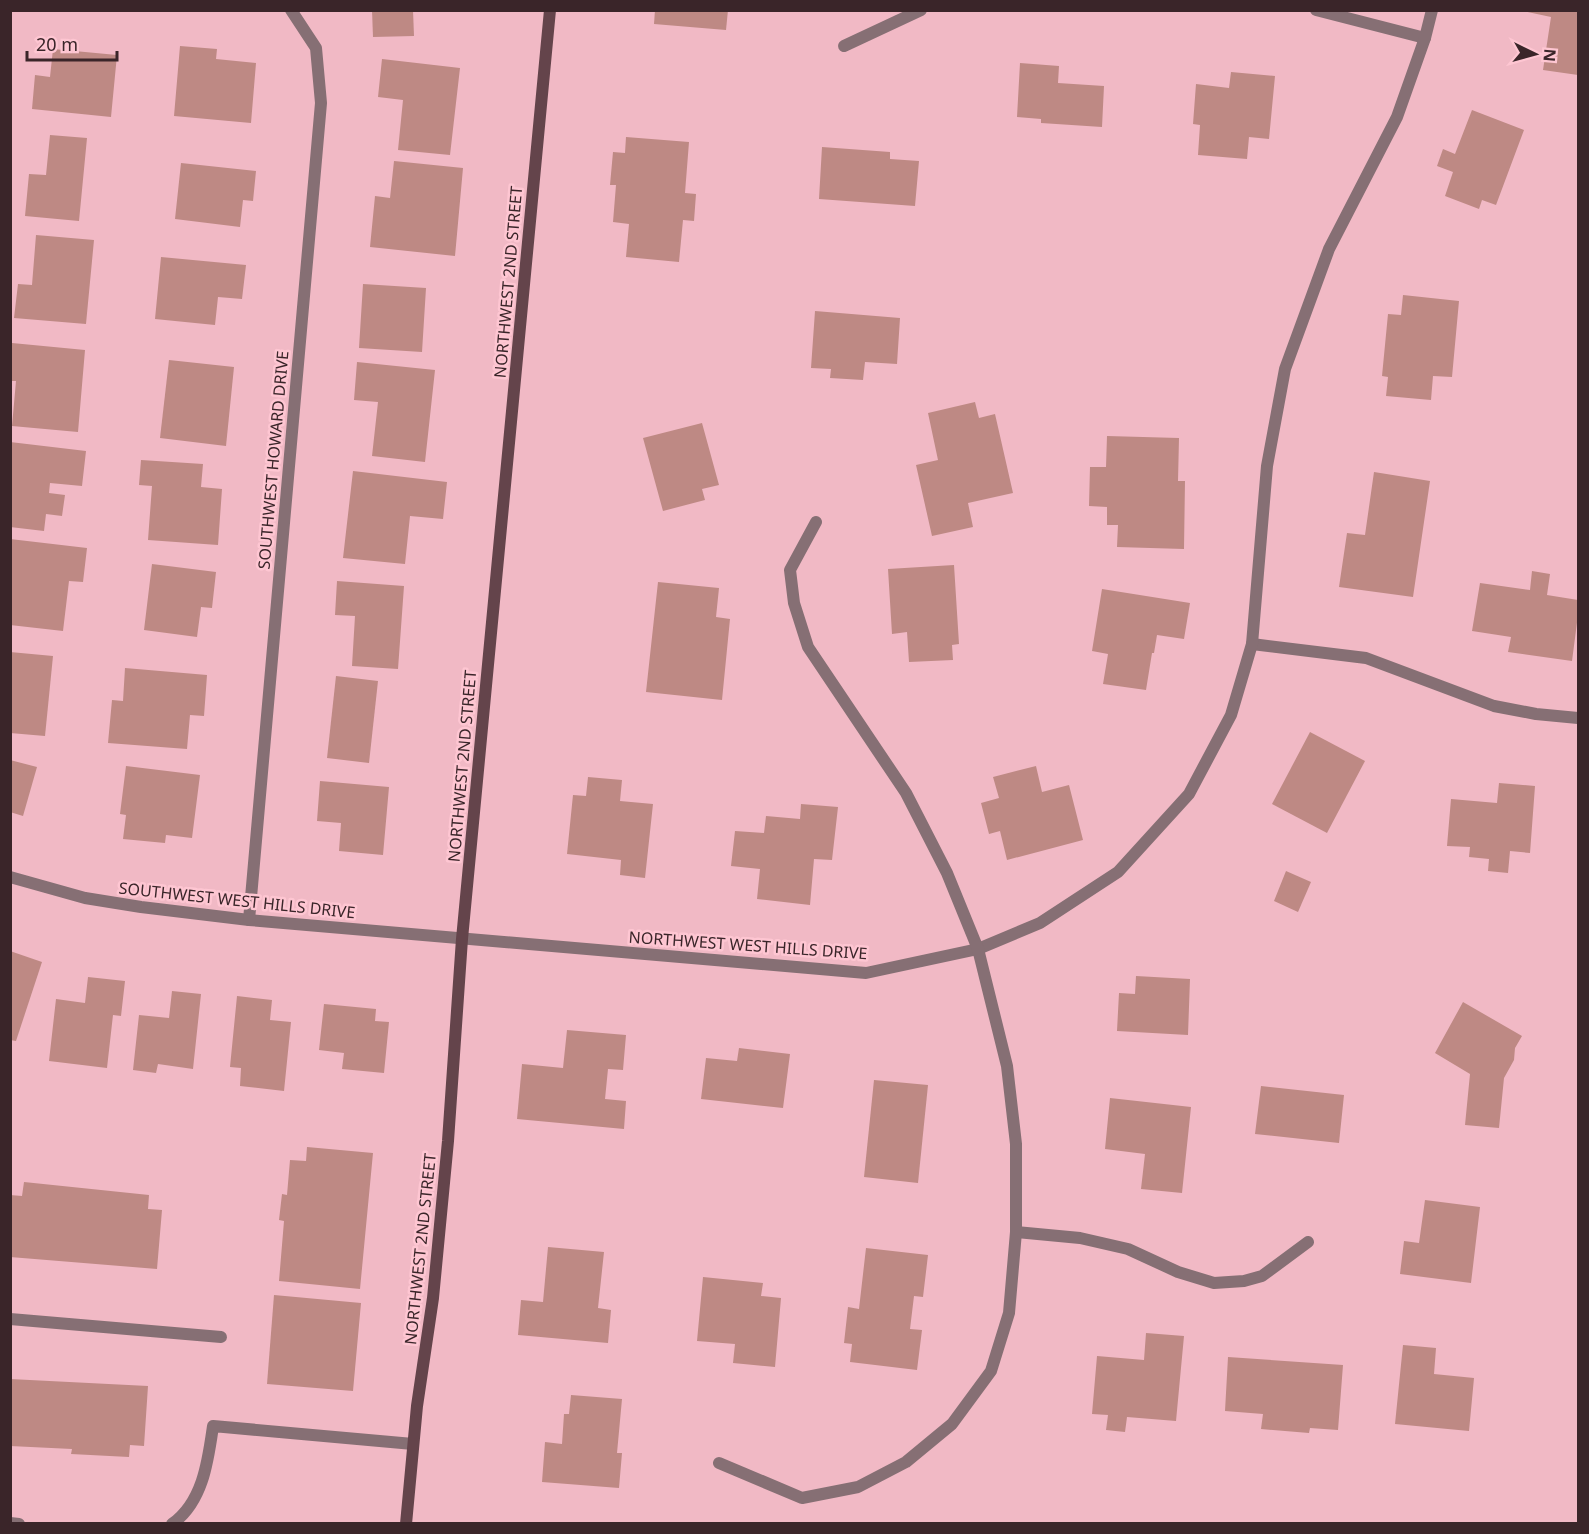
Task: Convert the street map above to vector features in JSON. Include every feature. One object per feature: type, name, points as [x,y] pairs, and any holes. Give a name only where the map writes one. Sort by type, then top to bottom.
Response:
[{"type":"street","name":"SOUTHWEST HOWARD DRIVE","points":[[249,920],[321,104],[316,48],[291,10]]},
{"type":"street","name":"NORTHWEST 2ND STREET","points":[[406,1524],[413,1444],[433,1298],[448,1141],[462,939],[550,10]]},
{"type":"street","points":[[844,46],[921,10]]},
{"type":"street","points":[[1316,10],[1425,38]]},
{"type":"street","name":"NORTHWEST WEST HILLS DRIVE","points":[[462,939],[866,973],[978,949],[1040,923],[1118,872],[1189,794],[1231,716],[1252,645],[1266,466],[1285,369],[1329,249],[1397,117],[1425,38],[1432,10]]},
{"type":"street","points":[[719,1463],[802,1498],[858,1487],[906,1462],[952,1424],[991,1371],[1009,1313],[1016,1232],[1016,1144],[1007,1066],[978,949],[947,873],[906,793],[808,647],[794,603],[790,570],[816,522]]},
{"type":"street","points":[[1252,645],[1366,658],[1494,706],[1536,714],[1578,718]]},
{"type":"street","name":"SOUTHWEST WEST HILLS DRIVE","points":[[10,877],[85,898],[141,907],[249,920],[462,939]]},
{"type":"street","points":[[1016,1232],[1080,1238],[1128,1249],[1178,1272],[1214,1283],[1244,1281],[1262,1276],[1308,1242]]},
{"type":"street","points":[[10,1319],[221,1337]]},
{"type":"street","points":[[172,1524],[186,1514],[198,1491],[208,1460],[213,1426],[413,1444]]},
{"type":"street","points":[[10,1523],[19,1524]]},
{"type":"building","points":[[372,10],[413,10],[414,36],[373,37]]},
{"type":"building","points":[[655,10],[728,10],[726,30],[654,24]]},
{"type":"building","points":[[1518,10],[1578,10],[1578,75],[1543,70],[1551,17]]},
{"type":"building","points":[[180,46],[217,49],[216,59],[256,63],[251,123],[174,116]]},
{"type":"building","points":[[53,49],[117,55],[111,117],[32,109],[35,75],[50,77]]},
{"type":"building","points":[[382,59],[460,68],[450,155],[398,150],[403,100],[378,97]]},
{"type":"building","points":[[1020,63],[1059,66],[1058,83],[1104,86],[1102,127],[1041,123],[1041,119],[1017,117]]},
{"type":"building","points":[[1231,72],[1275,76],[1269,139],[1249,137],[1247,159],[1198,155],[1200,125],[1193,124],[1196,84],[1229,88]]},
{"type":"building","points":[[1472,110],[1524,130],[1496,205],[1482,200],[1479,209],[1445,196],[1453,172],[1437,166],[1443,149],[1455,154]]},
{"type":"building","points":[[50,135],[87,138],[79,221],[25,216],[29,174],[46,175]]},
{"type":"building","points":[[626,137],[689,142],[685,193],[696,194],[694,221],[683,220],[679,262],[626,257],[629,224],[613,222],[616,185],[610,185],[613,152],[625,153]]},
{"type":"building","points":[[822,147],[890,152],[890,159],[919,161],[915,206],[819,199]]},
{"type":"building","points":[[394,161],[463,168],[455,256],[370,247],[375,196],[390,198]]},
{"type":"building","points":[[181,163],[256,171],[253,201],[243,200],[240,227],[175,219]]},
{"type":"building","points":[[36,235],[94,240],[86,324],[14,318],[18,284],[32,285]]},
{"type":"building","points":[[161,257],[246,265],[242,299],[218,297],[215,325],[155,319]]},
{"type":"building","points":[[363,284],[426,288],[422,352],[359,348]]},
{"type":"building","points":[[1403,295],[1459,301],[1452,377],[1433,376],[1431,400],[1386,396],[1388,377],[1382,376],[1388,314],[1401,315]]},
{"type":"building","points":[[815,311],[900,318],[897,364],[865,362],[863,380],[830,378],[831,369],[811,368]]},
{"type":"building","points":[[12,343],[85,350],[78,432],[12,426],[16,381],[10,381]]},
{"type":"building","points":[[169,360],[234,367],[226,446],[160,438]]},
{"type":"building","points":[[357,362],[435,370],[425,462],[372,456],[378,402],[354,400]]},
{"type":"building","points":[[975,402],[979,418],[995,414],[1013,493],[968,503],[973,527],[932,536],[916,465],[938,460],[928,413]]},
{"type":"building","points":[[702,423],[719,485],[702,489],[705,500],[663,511],[643,438]]},
{"type":"building","points":[[1107,436],[1179,438],[1178,481],[1185,481],[1184,549],[1117,547],[1118,525],[1107,525],[1107,507],[1089,506],[1090,467],[1106,467]]},
{"type":"building","points":[[10,442],[86,451],[82,486],[50,483],[49,493],[65,495],[62,516],[46,514],[44,531],[10,527]]},
{"type":"building","points":[[141,460],[203,464],[201,487],[222,489],[218,545],[148,540],[152,486],[139,485]]},
{"type":"building","points":[[353,471],[447,482],[443,519],[410,516],[405,564],[343,558]]},
{"type":"building","points":[[1374,472],[1430,481],[1413,597],[1339,587],[1347,533],[1365,535]]},
{"type":"building","points":[[10,539],[87,548],[83,582],[69,581],[63,631],[10,625]]},
{"type":"building","points":[[152,564],[216,572],[212,608],[201,607],[197,637],[144,630]]},
{"type":"building","points":[[954,565],[959,644],[952,645],[953,660],[909,662],[907,632],[892,634],[888,569]]},
{"type":"building","points":[[1532,571],[1550,574],[1547,595],[1578,600],[1572,661],[1508,652],[1511,637],[1472,631],[1480,583],[1530,590]]},
{"type":"building","points":[[337,581],[404,586],[398,669],[352,666],[355,616],[335,615]]},
{"type":"building","points":[[658,582],[719,588],[716,617],[730,619],[722,700],[646,692]]},
{"type":"building","points":[[1102,589],[1190,603],[1184,639],[1157,635],[1146,690],[1103,684],[1108,654],[1092,651]]},
{"type":"building","points":[[10,652],[53,656],[45,736],[10,733]]},
{"type":"building","points":[[125,668],[207,675],[204,716],[190,715],[187,749],[108,743],[112,700],[123,701]]},
{"type":"building","points":[[336,676],[378,681],[369,763],[327,758]]},
{"type":"building","points":[[1310,732],[1365,761],[1327,833],[1272,804]]},
{"type":"building","points":[[10,760],[37,767],[23,816],[10,812]]},
{"type":"building","points":[[126,766],[200,775],[192,838],[166,835],[165,843],[123,839],[126,815],[120,814]]},
{"type":"building","points":[[1036,766],[1042,792],[1069,785],[1083,840],[1007,860],[1000,831],[989,834],[981,803],[999,798],[993,777]]},
{"type":"building","points":[[588,777],[622,780],[620,801],[653,804],[645,878],[620,875],[621,860],[567,854],[573,795],[586,796]]},
{"type":"building","points":[[320,781],[389,787],[383,855],[339,851],[341,823],[317,821]]},
{"type":"building","points":[[1499,783],[1535,786],[1530,853],[1510,851],[1508,873],[1488,871],[1489,859],[1469,857],[1470,847],[1447,846],[1451,799],[1497,803]]},
{"type":"building","points":[[801,804],[838,807],[832,860],[814,859],[810,905],[757,899],[760,869],[731,866],[735,831],[764,833],[766,816],[800,819]]},
{"type":"building","points":[[1286,871],[1311,882],[1298,912],[1274,901]]},
{"type":"building","points":[[10,951],[42,962],[16,1041],[10,1040]]},
{"type":"building","points":[[1136,976],[1190,979],[1188,1035],[1117,1031],[1119,993],[1135,994]]},
{"type":"building","points":[[88,977],[125,981],[121,1016],[113,1015],[107,1068],[49,1061],[56,999],[85,1003]]},
{"type":"building","points":[[172,991],[201,994],[193,1069],[158,1064],[156,1073],[133,1070],[139,1015],[169,1018]]},
{"type":"building","points":[[237,996],[272,1000],[270,1020],[291,1022],[284,1091],[240,1086],[241,1068],[230,1067]]},
{"type":"building","points":[[1463,1002],[1522,1036],[1515,1048],[1514,1060],[1504,1078],[1499,1128],[1465,1125],[1470,1074],[1435,1053]]},
{"type":"building","points":[[324,1004],[376,1009],[375,1021],[389,1022],[384,1073],[342,1069],[344,1053],[319,1050]]},
{"type":"building","points":[[567,1030],[626,1035],[623,1070],[608,1069],[605,1099],[626,1101],[624,1129],[517,1119],[522,1064],[563,1068]]},
{"type":"building","points":[[739,1048],[790,1054],[783,1108],[701,1099],[706,1058],[737,1061]]},
{"type":"building","points":[[874,1080],[928,1085],[918,1183],[864,1177]]},
{"type":"building","points":[[1261,1086],[1344,1095],[1339,1143],[1255,1134]]},
{"type":"building","points":[[1110,1098],[1191,1107],[1182,1193],[1141,1189],[1145,1154],[1105,1149]]},
{"type":"building","points":[[307,1147],[373,1153],[360,1289],[279,1281],[284,1221],[279,1220],[282,1194],[287,1195],[290,1160],[306,1161]]},
{"type":"building","points":[[24,1182],[149,1195],[148,1209],[162,1210],[157,1269],[10,1257],[10,1195],[22,1196]]},
{"type":"building","points":[[1425,1200],[1480,1207],[1471,1283],[1400,1274],[1404,1241],[1419,1243]]},
{"type":"building","points":[[548,1247],[604,1252],[598,1308],[611,1310],[608,1343],[518,1335],[521,1300],[543,1302]]},
{"type":"building","points":[[866,1248],[928,1255],[923,1297],[914,1296],[910,1329],[922,1330],[917,1370],[850,1362],[852,1344],[844,1343],[848,1307],[859,1309]]},
{"type":"building","points":[[703,1277],[763,1283],[761,1296],[781,1298],[775,1367],[733,1363],[735,1344],[697,1341]]},
{"type":"building","points":[[274,1295],[361,1303],[353,1391],[267,1384]]},
{"type":"building","points":[[1146,1333],[1184,1336],[1176,1421],[1127,1417],[1125,1432],[1106,1430],[1108,1415],[1092,1414],[1097,1356],[1144,1360]]},
{"type":"building","points":[[1403,1345],[1436,1348],[1434,1374],[1474,1378],[1469,1431],[1395,1424]]},
{"type":"building","points":[[1228,1357],[1343,1365],[1338,1430],[1310,1428],[1309,1433],[1261,1429],[1263,1414],[1225,1411]]},
{"type":"building","points":[[10,1379],[148,1386],[144,1446],[130,1445],[129,1457],[71,1454],[72,1449],[10,1446]]},
{"type":"building","points":[[571,1395],[622,1399],[617,1453],[622,1453],[619,1488],[542,1482],[545,1442],[562,1444],[564,1414],[569,1414]]}]
